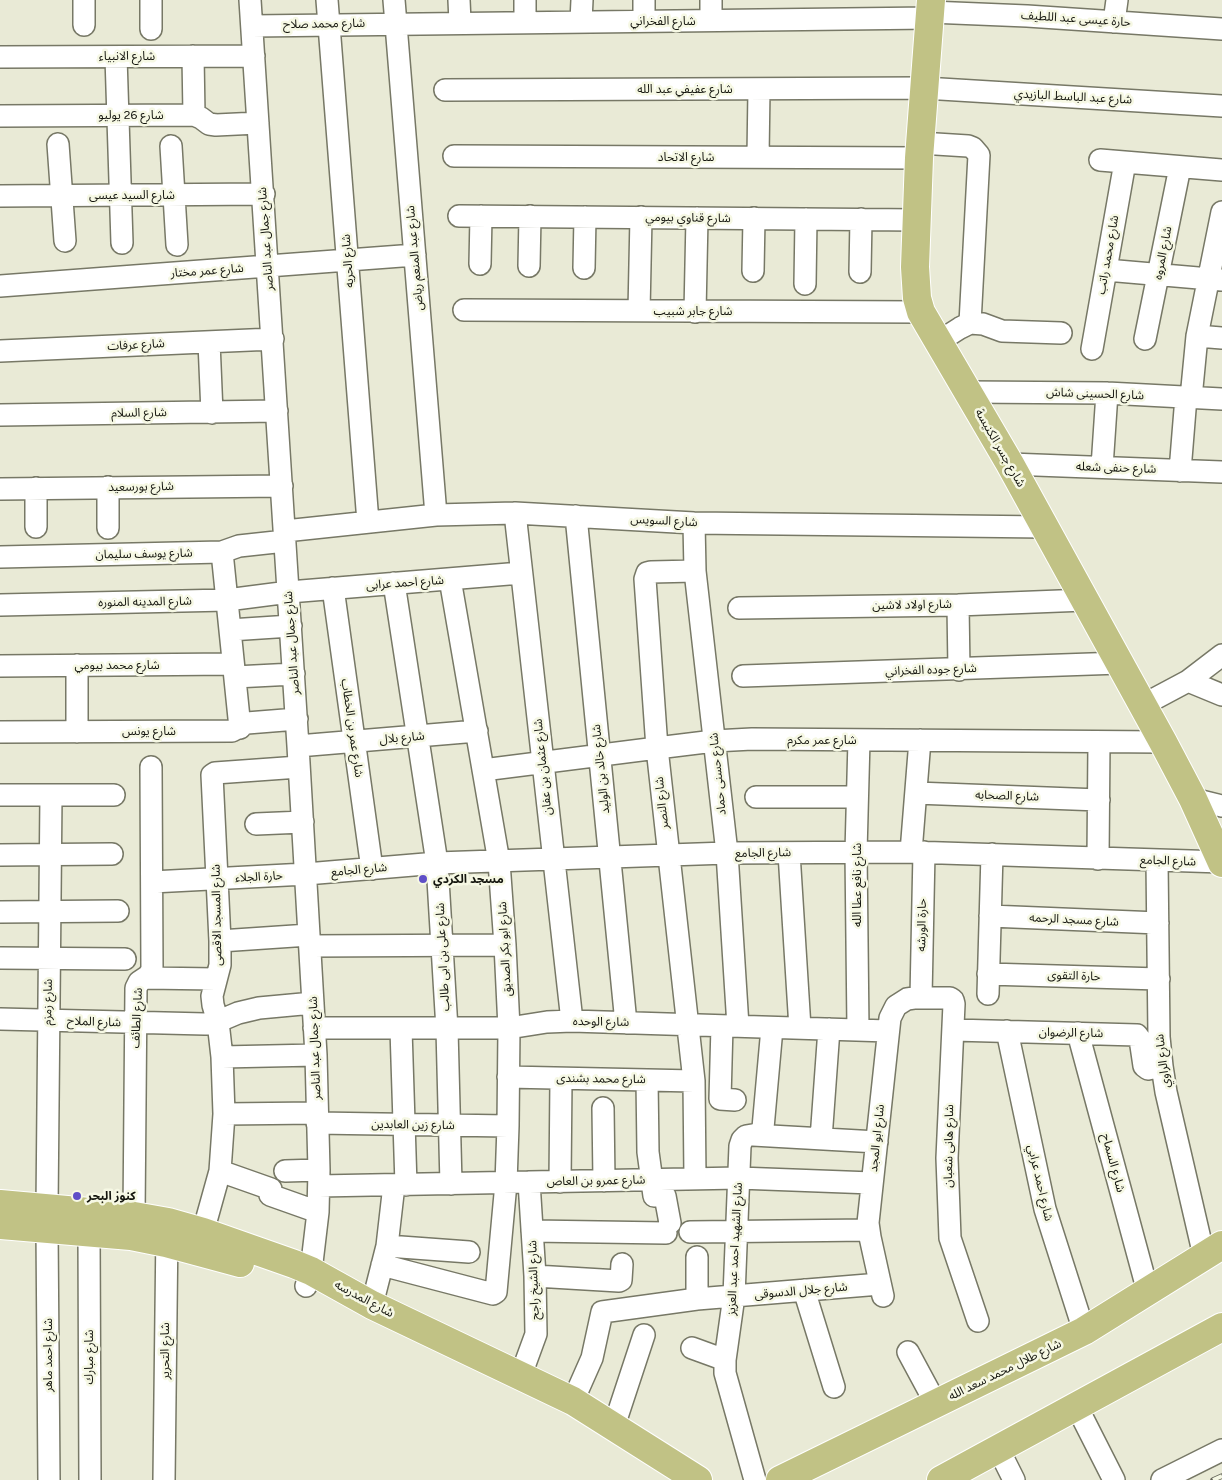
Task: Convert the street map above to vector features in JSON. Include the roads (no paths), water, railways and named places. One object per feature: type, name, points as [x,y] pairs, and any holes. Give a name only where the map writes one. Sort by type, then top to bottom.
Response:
[{"type":"main road","name":"شارع جسر الكنيسة","points":[[930,10],[920,150],[915,282],[921,312],[1010,464],[1143,705],[1194,799],[1222,863]]},
{"type":"main road","name":"شارع المدرسه","points":[[0,1204],[89,1233],[130,1236],[202,1232],[274,1256],[365,1318],[513,1389],[673,1475],[698,1480]]},
{"type":"main road","name":"شارع المدرسه","points":[[0,1225],[47,1219],[134,1216],[167,1233],[270,1272],[308,1278],[372,1304],[573,1401],[614,1426],[673,1475]]},
{"type":"main road","name":"شارع طلال محمد سعد الله","points":[[780,1480],[1084,1331],[1213,1250]]},
{"type":"main road","points":[[941,1480],[1222,1327]]},
{"type":"street","points":[[84,0],[84,25]]},
{"type":"street","points":[[151,0],[151,29]]},
{"type":"street","name":"شارع جمال عبد الناصر","points":[[250,0],[269,267],[316,1054],[318,1212],[308,1278]]},
{"type":"street","name":"شارع الحريه","points":[[328,0],[368,522]]},
{"type":"street","name":"شارع عبد المنعم رياض","points":[[394,0],[436,515]]},
{"type":"street","points":[[459,0],[460,22]]},
{"type":"street","points":[[525,0],[525,22]]},
{"type":"street","points":[[581,21],[582,0]]},
{"type":"street","points":[[1114,22],[1117,0]]},
{"type":"street","name":"حارة عيسى عبد اللطيف","points":[[930,10],[1027,8],[1114,22],[1222,29]]},
{"type":"street","name":"شارع الفخراني","points":[[396,23],[581,21],[644,10],[930,10]]},
{"type":"street","name":"شارع محمد صلاح","points":[[252,26],[396,23]]},
{"type":"street","points":[[116,56],[122,243]]},
{"type":"street","points":[[193,56],[194,115]]},
{"type":"street","name":"شارع الانبياء","points":[[0,57],[254,56]]},
{"type":"street","name":"شارع عفيفي عبد الله","points":[[445,90],[924,88]]},
{"type":"street","name":"شارع عبد الباسط البازيدي","points":[[924,88],[1222,106]]},
{"type":"street","points":[[758,157],[759,89]]},
{"type":"street","name":"شارع 26 يوليو","points":[[0,116],[194,115],[209,124],[216,125],[258,123]]},
{"type":"street","points":[[58,144],[65,242]]},
{"type":"street","points":[[171,146],[177,245]]},
{"type":"street","name":"شارع الاتحاد","points":[[454,156],[758,157],[968,146],[973,148],[979,155],[970,323]]},
{"type":"street","points":[[1100,160],[1222,170]]},
{"type":"street","name":"شارع محمد راتب","points":[[1092,349],[1125,162]]},
{"type":"street","name":"شارع المروه","points":[[1145,339],[1160,274],[1180,167]]},
{"type":"street","name":"شارع السيد عيسى","points":[[0,196],[264,194]]},
{"type":"street","name":"شارع قناوي بيومي","points":[[459,216],[917,220]]},
{"type":"street","points":[[480,264],[481,216]]},
{"type":"street","points":[[529,266],[530,216]]},
{"type":"street","points":[[584,268],[585,217]]},
{"type":"street","points":[[639,311],[641,217]]},
{"type":"street","points":[[695,312],[697,218]]},
{"type":"street","points":[[753,271],[754,218]]},
{"type":"street","points":[[805,284],[806,219]]},
{"type":"street","points":[[860,272],[861,219]]},
{"type":"street","points":[[1180,471],[1197,336],[1215,279],[1221,221]]},
{"type":"street","name":"شارع عمر مختار","points":[[0,286],[415,255]]},
{"type":"street","points":[[1106,270],[1215,279]]},
{"type":"street","name":"شارع جابر شبيب","points":[[464,310],[921,312]]},
{"type":"street","points":[[938,342],[970,323],[983,324],[1002,330],[1061,333]]},
{"type":"street","points":[[1197,336],[1222,338]]},
{"type":"street","name":"شارع عرفات","points":[[0,351],[273,339]]},
{"type":"street","points":[[209,342],[212,413]]},
{"type":"street","name":"شارع الحسينى شاش","points":[[967,392],[1107,393],[1222,399]]},
{"type":"street","points":[[1102,467],[1107,393]]},
{"type":"street","name":"شارع السلام","points":[[0,415],[277,411]]},
{"type":"street","name":"شارع حنفى شعله","points":[[1010,464],[1222,472]]},
{"type":"street","name":"شارع بورسعيد","points":[[0,489],[282,486]]},
{"type":"street","points":[[108,487],[108,528]]},
{"type":"street","points":[[36,488],[36,527]]},
{"type":"street","name":"شارع السويس","points":[[285,536],[368,522],[436,515],[514,513],[694,523],[1045,527]]},
{"type":"street","name":"شارع عثمان بن عفان","points":[[514,513],[572,1021]]},
{"type":"street","name":"شارع خالد بن الوليد","points":[[576,516],[626,1023]]},
{"type":"street","name":"شارع حسنى حماد","points":[[694,523],[695,571],[727,854],[730,1026],[720,1099],[735,1100]]},
{"type":"street","name":"شارع يوسف سليمان","points":[[0,557],[222,552],[235,546],[285,536]]},
{"type":"street","points":[[222,552],[240,728]]},
{"type":"street","name":"شارع النصر","points":[[695,571],[651,572],[645,575],[657,748],[694,1081],[695,1178]]},
{"type":"street","name":"شارع احمد عرابى","points":[[289,592],[521,573]]},
{"type":"street","name":"شارع ابو بكر الصديق","points":[[385,1255],[493,1294],[495,1293],[506,1183],[508,1126],[509,1028],[505,945],[499,862],[450,579]]},
{"type":"street","name":"شارع على بن ابى طالب","points":[[394,584],[437,863],[447,1029],[451,1184]]},
{"type":"street","name":"شارع عمر بن الخطاب","points":[[333,588],[372,869]]},
{"type":"street","name":"شارع المدينه المنوره","points":[[0,605],[227,600],[289,592]]},
{"type":"street","name":"شارع اولاد لاشين","points":[[739,608],[958,605],[1085,600]]},
{"type":"street","points":[[958,605],[959,670]]},
{"type":"street","points":[[230,630],[291,626]]},
{"type":"street","points":[[1143,705],[1188,681],[1222,655]]},
{"type":"street","name":"شارع جوده الفخراني","points":[[742,676],[1120,663]]},
{"type":"street","points":[[76,732],[77,665]]},
{"type":"street","name":"شارع محمد بيومي","points":[[0,666],[77,665],[294,674]]},
{"type":"street","points":[[1188,681],[1222,695]]},
{"type":"street","name":"شارع يونس","points":[[0,732],[232,731],[252,722],[296,719]]},
{"type":"street","name":"شارع بلال","points":[[298,746],[477,731]]},
{"type":"street","name":"شارع عمر مكرم","points":[[483,770],[657,748],[752,740],[1163,742]]},
{"type":"street","name":"شارع نافع عطا الله","points":[[858,1030],[856,852],[859,740]]},
{"type":"street","name":"حارة الورشه","points":[[920,740],[916,793],[921,997]]},
{"type":"street","points":[[1098,859],[1099,742]]},
{"type":"street","name":"شارع الطائف","points":[[134,1216],[136,988],[139,982],[146,978],[152,970],[151,767]]},
{"type":"street","name":"شارع المسجد الاقصى","points":[[202,1232],[220,1171],[224,1114],[222,1058],[218,1022],[212,1005],[212,996],[220,965],[213,774],[299,767]]},
{"type":"street","name":"شارع الصحابه","points":[[916,793],[1099,800]]},
{"type":"street","points":[[0,795],[114,795]]},
{"type":"street","name":"شارع زمزم","points":[[47,1219],[51,795]]},
{"type":"street","points":[[756,797],[858,797]]},
{"type":"street","points":[[1194,799],[1222,806]]},
{"type":"street","points":[[256,824],[303,822]]},
{"type":"street","name":"شارع الجامع","points":[[306,874],[437,863],[856,852],[992,854],[1222,863]]},
{"type":"street","points":[[789,853],[800,1028]]},
{"type":"street","points":[[0,855],[112,854]]},
{"type":"street","points":[[990,916],[992,854]]},
{"type":"street","name":"شارع الراوي","points":[[1157,861],[1159,1037],[1162,1066],[1166,1092],[1213,1250]]},
{"type":"street","name":"حارة الجلاء","points":[[152,882],[306,874]]},
{"type":"street","points":[[0,912],[118,911]]},
{"type":"street","name":"شارع مسجد الرحمه","points":[[990,916],[1158,923]]},
{"type":"street","name":"حارة التقوى","points":[[990,916],[988,984],[1159,979]]},
{"type":"street","points":[[220,941],[309,940],[442,945],[505,945]]},
{"type":"street","points":[[0,958],[125,959]]},
{"type":"street","points":[[146,978],[216,978]]},
{"type":"street","name":"شارع هانى شعبان","points":[[921,997],[948,998],[953,1000],[954,1030],[947,1158],[950,1238],[978,1321]]},
{"type":"street","name":"شارع ابو المجد","points":[[882,1290],[869,1230],[888,1031],[890,1018],[896,1006],[907,999],[921,997]]},
{"type":"street","name":"شارع الملاح","points":[[0,1019],[136,1024],[205,1024],[218,1022],[238,1013],[259,1008],[313,1003]]},
{"type":"street","name":"شارع الوحده","points":[[314,1028],[509,1028],[547,1022],[572,1021],[888,1031]]},
{"type":"street","points":[[372,1304],[400,1185],[404,1125],[401,1028]]},
{"type":"street","name":"شارع الشهيد احمد عبد العزيز","points":[[754,1480],[725,1373],[725,1360],[734,1296],[741,1142],[746,1136],[760,1132],[764,1125],[772,1028]]},
{"type":"street","points":[[821,1139],[830,1030]]},
{"type":"street","name":"شارع الرضوان","points":[[954,1030],[1137,1035],[1140,1039],[1144,1066],[1148,1069],[1162,1066]]},
{"type":"street","name":"شارع احمد عرابي","points":[[1007,1031],[1045,1209],[1084,1331]]},
{"type":"street","name":"شارع السماح","points":[[1078,1033],[1148,1292]]},
{"type":"street","points":[[222,1058],[316,1054]]},
{"type":"street","name":"شارع محمد بشندى","points":[[508,1077],[694,1081]]},
{"type":"street","points":[[560,1182],[561,1079]]},
{"type":"street","points":[[503,1208],[531,1220],[668,1228],[665,1196],[654,1196],[648,1152],[647,1080]]},
{"type":"street","points":[[602,1108],[604,1181]]},
{"type":"street","name":"شارع زين العابدين","points":[[224,1114],[317,1118],[404,1125],[508,1126]]},
{"type":"street","points":[[753,1135],[877,1142]]},
{"type":"street","points":[[220,1171],[271,1189],[270,1195],[318,1212]]},
{"type":"street","name":"شارع عمرو بن العاص","points":[[285,1171],[319,1178],[400,1185],[695,1178],[872,1183]]},
{"type":"street","name":"شارع الشيخ راجح","points":[[521,1375],[545,1336],[535,1276],[529,1182]]},
{"type":"street","name":"شارع احمد ماهر","points":[[47,1219],[48,1480]]},
{"type":"street","points":[[690,1232],[869,1230]]},
{"type":"street","name":"شارع مبارك","points":[[89,1233],[90,1480]]},
{"type":"street","name":"شارع التحرير","points":[[164,1480],[167,1233]]},
{"type":"street","points":[[385,1255],[469,1252]]},
{"type":"street","points":[[697,1257],[697,1300]]},
{"type":"street","points":[[535,1276],[619,1281],[621,1280],[622,1264]]},
{"type":"street","points":[[804,1290],[834,1387]]},
{"type":"street","name":"شارع جلال الدسوقى","points":[[573,1401],[592,1358],[602,1312],[697,1300],[804,1290],[882,1290]]},
{"type":"street","points":[[614,1426],[644,1335]]},
{"type":"street","points":[[692,1348],[725,1360]]},
{"type":"street","points":[[908,1352],[936,1404]]},
{"type":"street","points":[[1077,1407],[1114,1480]]},
{"type":"street","points":[[999,1450],[1014,1480]]},
{"type":"street","points":[[1162,1480],[1222,1450]]},
{"type":"railway","points":[[1213,1480],[1222,1476]]},
{"type":"place","name":"مسجد الكردي","points":[[423,879]]},
{"type":"place","name":"كنوز البحر","points":[[77,1196]]}]
